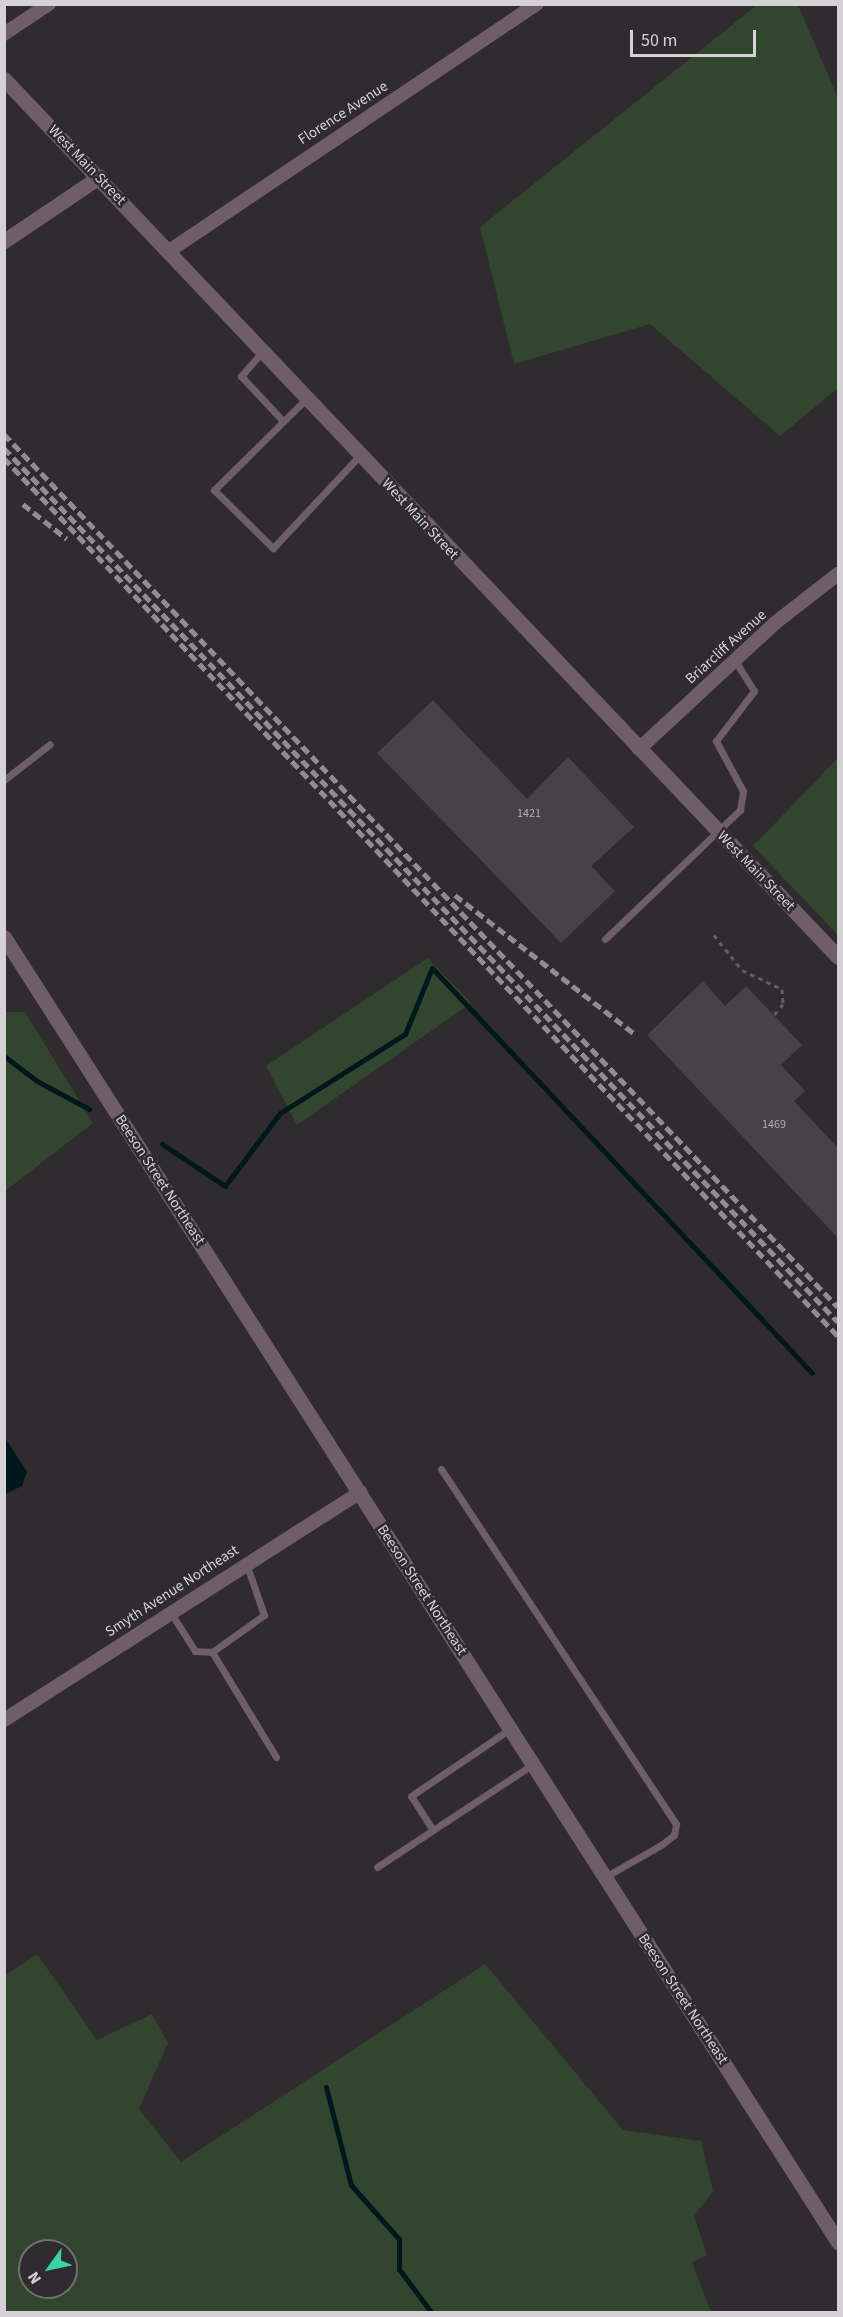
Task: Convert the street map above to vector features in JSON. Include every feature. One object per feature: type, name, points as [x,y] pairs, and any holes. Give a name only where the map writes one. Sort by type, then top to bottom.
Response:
[{"type":"street","points":[[4,34],[49,4]]},
{"type":"street","name":"Florence Avenue","points":[[169,251],[537,4]]},
{"type":"street","name":"West Main Street","points":[[4,79],[838,957]]},
{"type":"street","points":[[4,241],[99,177]]},
{"type":"street","name":"Briarcliff Avenue","points":[[639,749],[735,661],[838,574]]},
{"type":"street","name":"Beeson Street Northeast","points":[[4,937],[838,2242]]},
{"type":"street","name":"Smyth Avenue Northeast","points":[[4,1720],[360,1492]]},
{"type":"lane","points":[[262,351],[241,376],[284,421]]},
{"type":"lane","points":[[307,398],[214,490],[273,548],[360,455]]},
{"type":"lane","points":[[604,939],[720,834],[744,800],[716,741],[754,691],[735,661]]},
{"type":"lane","points":[[4,780],[50,744]]},
{"type":"lane","points":[[441,1469],[676,1824],[674,1835],[661,1845],[605,1877]]},
{"type":"lane","points":[[171,1612],[195,1651],[212,1652],[264,1615],[246,1563]]},
{"type":"lane","points":[[212,1652],[276,1757]]},
{"type":"lane","points":[[433,1830],[411,1796],[510,1729]]},
{"type":"lane","points":[[377,1867],[533,1764]]},
{"type":"path","points":[[714,935],[742,970],[782,989],[783,1004],[774,1015]]},
{"type":"green space","points":[[757,5],[798,5],[838,98],[838,388],[780,436],[650,324],[514,364],[480,227]]},
{"type":"green space","points":[[838,758],[838,935],[753,846]]},
{"type":"green space","points":[[428,958],[471,1003],[297,1125],[266,1066]]},
{"type":"green space","points":[[5,1012],[25,1012],[93,1123],[5,1191]]},
{"type":"green space","points":[[37,1954],[97,2040],[152,2014],[168,2043],[139,2109],[181,2162],[485,1964],[623,2130],[701,2141],[713,2191],[694,2216],[707,2255],[692,2262],[711,2312],[5,2312],[5,1976]]},
{"type":"water","points":[[4,1436],[27,1472],[22,1486],[5,1494]]},
{"type":"building","points":[[433,700],[527,799],[568,757],[634,827],[591,866],[615,891],[561,943],[377,753]]},
{"type":"building","points":[[703,981],[725,1006],[746,986],[802,1045],[781,1065],[805,1091],[794,1101],[838,1148],[838,1238],[647,1035]]},
{"type":"waterway","points":[[162,1144],[225,1186],[280,1113],[405,1034],[432,968],[812,1373]]},
{"type":"waterway","points":[[4,1056],[37,1081],[89,1109]]},
{"type":"waterway","points":[[326,2087],[351,2185],[399,2239],[399,2269],[431,2312]]},
{"type":"railway","points":[[4,434],[838,1307]]},
{"type":"railway","points":[[4,448],[838,1322]]},
{"type":"railway","points":[[4,458],[838,1336]]},
{"type":"railway","points":[[23,504],[67,539]]},
{"type":"railway","points":[[455,895],[635,1034]]}]
